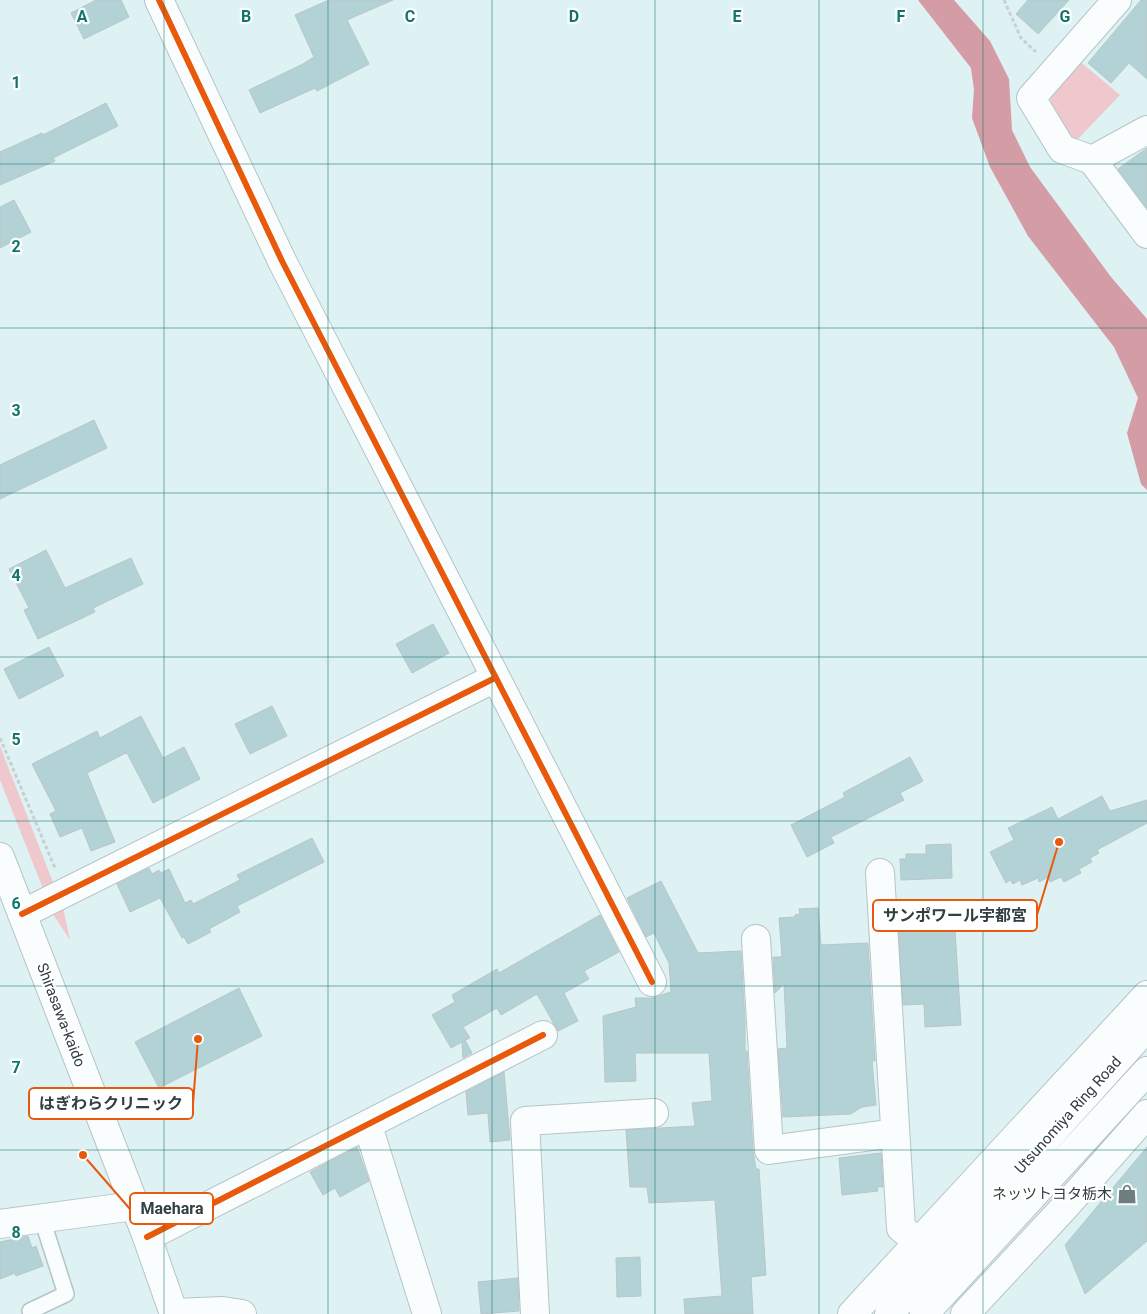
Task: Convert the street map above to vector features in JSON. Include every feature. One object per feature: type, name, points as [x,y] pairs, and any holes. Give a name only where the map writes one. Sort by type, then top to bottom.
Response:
[{"type":"main road","points":[[159,0],[282,261],[652,982]]},
{"type":"main road","points":[[1117,0],[1031,98],[1062,149],[1092,160],[1147,234]]},
{"type":"main road","points":[[1092,160],[1147,130]]},
{"type":"main road","points":[[22,914],[495,678]]},
{"type":"main road","name":"Shirasawa-kaido","points":[[0,857],[147,1237],[174,1314]]},
{"type":"main road","points":[[880,873],[901,1228],[918,1242]]},
{"type":"main road","points":[[756,939],[769,1150],[895,1133]]},
{"type":"main road","points":[[852,1314],[1147,996]]},
{"type":"main road","name":"Utsunomiya Ring Road","points":[[889,1314],[1147,1027]]},
{"type":"main road","points":[[147,1237],[368,1126],[543,1035]]},
{"type":"main road","name":"Utsunomiya Ring Road","points":[[924,1314],[1147,1070]]},
{"type":"main road","points":[[535,1314],[525,1121],[654,1113]]},
{"type":"main road","points":[[965,1314],[1063,1209],[1147,1114]]},
{"type":"main road","points":[[368,1126],[427,1314]]},
{"type":"main road","points":[[0,1224],[134,1206]]},
{"type":"main road","points":[[174,1314],[223,1311],[242,1314]]},
{"type":"lane","points":[[30,1311],[66,1294],[42,1219]]},
{"type":"path","points":[[1004,0],[1021,38],[1055,72]]},
{"type":"path","points":[[0,738],[58,876]]},
{"type":"shaded area","points":[[918,0],[954,0],[990,41],[1009,79],[1012,130],[1030,167],[1111,277],[1147,319],[1147,490],[1141,484],[1127,433],[1138,398],[1114,347],[1028,236],[990,167],[972,118],[974,90],[971,68]]},
{"type":"shaded area","points":[[1077,59],[1120,95],[1074,143],[1050,109],[1051,91]]},
{"type":"shaded area","points":[[0,746],[63,908],[70,940],[53,914],[0,780]]},
{"type":"building","points":[[96,0],[121,0],[129,17],[84,39],[71,13]]},
{"type":"building","points":[[329,0],[393,0],[347,20],[369,64],[317,91],[315,88],[260,113],[249,90],[314,57],[295,15]]},
{"type":"building","points":[[1028,0],[1069,0],[1038,34],[1016,14]]},
{"type":"building","points":[[1141,0],[1147,0],[1147,79],[1129,63],[1111,83],[1088,63]]},
{"type":"building","points":[[106,103],[118,126],[53,158],[55,161],[0,185],[0,152],[42,133],[43,135]]},
{"type":"building","points":[[1147,148],[1147,208],[1118,169]]},
{"type":"building","points":[[14,200],[31,232],[0,248],[0,207]]},
{"type":"building","points":[[94,420],[107,448],[0,499],[0,465]]},
{"type":"building","points":[[46,550],[65,588],[131,558],[143,584],[93,608],[95,612],[38,639],[24,610],[29,608],[9,569]]},
{"type":"building","points":[[433,624],[449,653],[412,673],[396,644]]},
{"type":"building","points":[[49,647],[64,676],[19,699],[4,669]]},
{"type":"building","points":[[272,706],[287,736],[250,754],[235,724]]},
{"type":"building","points":[[141,716],[163,758],[184,747],[200,779],[153,803],[127,753],[124,754],[87,773],[115,842],[91,851],[82,828],[60,837],[50,814],[56,811],[32,764],[97,731],[100,738]]},
{"type":"building","points":[[910,757],[923,781],[900,793],[904,800],[831,837],[834,843],[807,857],[791,825],[845,797],[843,793]]},
{"type":"building","points":[[1102,796],[1110,811],[1147,800],[1147,823],[1097,850],[1099,853],[1090,858],[1092,862],[1079,869],[1081,873],[1064,882],[1061,877],[1050,882],[1048,877],[1039,882],[1038,878],[1022,885],[1020,880],[1013,884],[1010,880],[1006,883],[990,852],[1014,840],[1008,828],[1052,807],[1058,819]]},
{"type":"building","points":[[312,838],[324,862],[237,906],[240,912],[209,929],[211,932],[188,944],[184,937],[182,938],[160,898],[130,912],[117,884],[149,868],[152,874],[159,870],[161,873],[169,869],[185,903],[191,900],[193,904],[240,880],[237,875]]},
{"type":"building","points":[[951,844],[952,878],[901,880],[900,859],[906,859],[906,854],[926,854],[926,845]]},
{"type":"building","points":[[661,881],[698,953],[741,951],[745,1051],[747,1051],[753,1151],[756,1169],[759,1169],[766,1275],[751,1277],[753,1314],[685,1314],[684,1299],[722,1296],[715,1200],[649,1203],[647,1187],[630,1187],[626,1130],[695,1126],[692,1103],[712,1101],[709,1053],[635,1053],[636,1081],[605,1082],[603,1016],[636,1007],[635,998],[652,998],[671,992],[669,963],[654,933],[646,937],[627,898]]},
{"type":"building","points":[[818,908],[821,945],[868,943],[875,1061],[872,1061],[876,1105],[862,1107],[851,1114],[783,1117],[778,1049],[787,1048],[784,984],[775,993],[773,957],[782,957],[779,918],[795,917],[795,915],[800,914],[799,909]]},
{"type":"building","points":[[954,914],[961,1025],[925,1027],[924,1004],[903,1005],[898,920]]},
{"type":"building","points":[[600,915],[619,952],[584,971],[589,979],[564,993],[578,1021],[558,1031],[537,994],[501,1015],[497,1008],[463,1027],[470,1038],[465,1040],[472,1053],[463,1058],[462,1042],[451,1048],[432,1015],[455,1002],[452,995],[497,969],[499,973]]},
{"type":"building","points":[[239,988],[262,1036],[159,1088],[135,1042]]},
{"type":"building","points":[[504,1072],[510,1140],[490,1142],[488,1113],[468,1115],[466,1092]]},
{"type":"building","points":[[357,1147],[369,1181],[340,1197],[335,1188],[323,1195],[310,1172]]},
{"type":"building","name":"ネッツトヨタ栃木","points":[[1147,1147],[1147,1241],[1085,1294],[1065,1245]]},
{"type":"building","points":[[881,1153],[883,1187],[877,1187],[878,1191],[842,1195],[839,1158]]},
{"type":"building","points":[[28,1236],[32,1248],[36,1246],[43,1266],[16,1276],[15,1273],[0,1279],[0,1242]]},
{"type":"building","points":[[640,1257],[641,1296],[617,1297],[616,1258]]},
{"type":"building","points":[[518,1278],[519,1311],[481,1314],[478,1282]]},
{"type":"cycle path","points":[[159,0],[282,261],[652,982]]},
{"type":"cycle path","points":[[22,914],[495,678]]},
{"type":"cycle path","points":[[147,1237],[543,1035]]},
{"type":"place","name":"サンポワール宇都宮","points":[[1059,842]]},
{"type":"place","name":"はぎわらクリニック","points":[[198,1039]]},
{"type":"place","name":"Maehara","points":[[83,1155]]},
{"type":"place","name":"ネッツトヨタ栃木","points":[[1127,1194]]}]
